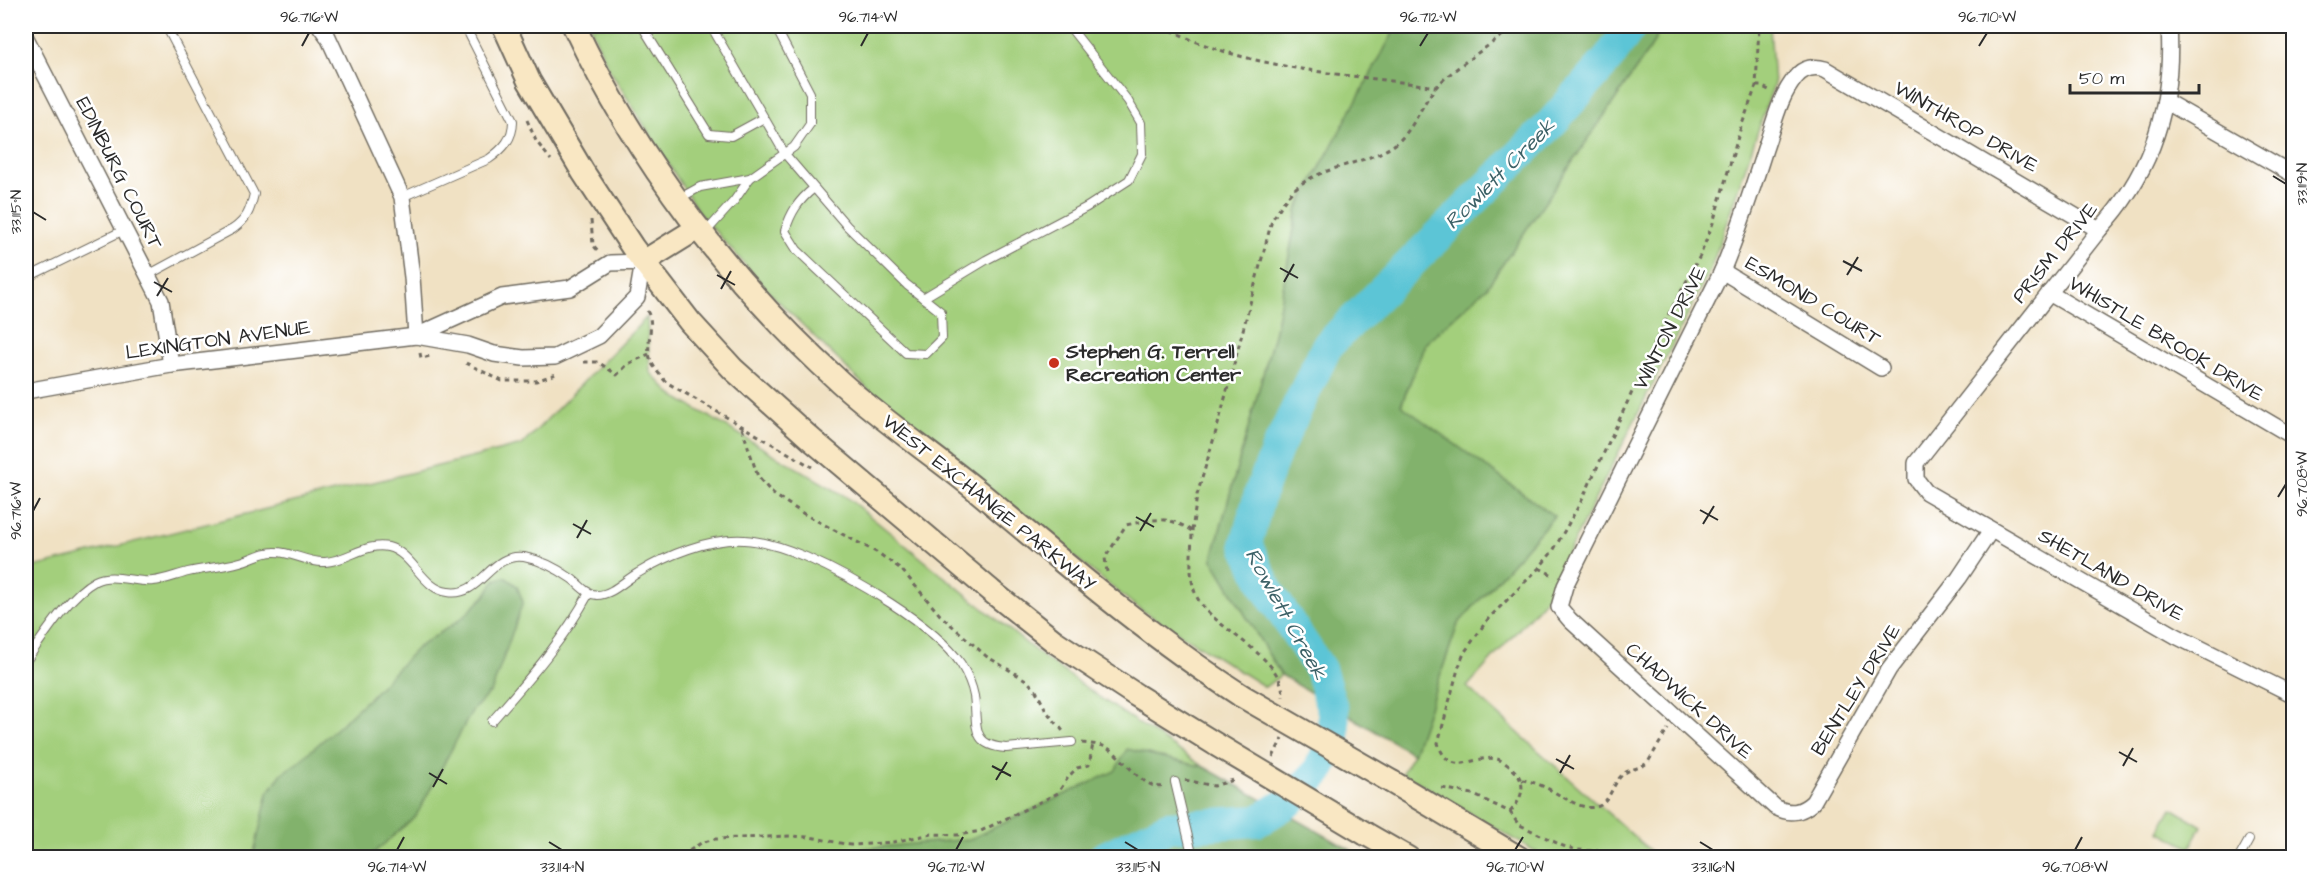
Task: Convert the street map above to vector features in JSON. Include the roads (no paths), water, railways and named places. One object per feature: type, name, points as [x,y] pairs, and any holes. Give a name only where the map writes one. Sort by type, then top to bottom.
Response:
[{"type":"main road","points":[[504,26],[529,81],[584,172],[643,262],[690,322],[734,369],[887,504],[1054,640],[1217,745],[1408,858]]},
{"type":"main road","name":"WEST EXCHANGE PARKWAY","points":[[574,26],[625,121],[700,232],[791,336],[856,396],[954,471],[1111,602],[1196,666],[1242,696],[1519,858]]},
{"type":"main road","points":[[643,262],[700,232]]},
{"type":"street","points":[[320,26],[328,37],[402,197],[412,277],[416,336]]},
{"type":"street","name":"PRISM DRIVE","points":[[1916,479],[1916,463],[2114,213],[2135,183],[2160,128],[2170,50],[2169,26]]},
{"type":"street","name":"EDINBURG COURT","points":[[26,38],[161,301],[171,365]]},
{"type":"street","name":"WINTHROP DRIVE","points":[[1810,68],[1826,69],[2099,230]]},
{"type":"street","name":"WINTON DRIVE","points":[[1559,607],[1565,586],[1733,246],[1782,99],[1797,75],[1810,68]]},
{"type":"street","points":[[2165,101],[2294,175]]},
{"type":"street","name":"LEXINGTON AVENUE","points":[[26,391],[171,365],[416,336],[468,345],[494,354],[524,358],[555,357],[599,336],[638,297],[643,262],[610,263],[570,288],[502,297],[416,336]]},
{"type":"street","name":"ESMOND COURT","points":[[1722,271],[1881,368]]},
{"type":"street","name":"WHISTLE BROOK DRIVE","points":[[2049,293],[2294,437]]},
{"type":"street","name":"SHETLAND DRIVE","points":[[1916,479],[1926,492],[2176,636],[2294,694]]},
{"type":"street","name":"BENTLEY DRIVE","points":[[1799,811],[1813,802],[1889,669],[1959,578],[1991,530]]},
{"type":"street","name":"CHADWICK DRIVE","points":[[1559,607],[1570,620],[1775,807],[1791,812],[1799,811]]},
{"type":"lane","points":[[148,275],[233,229],[245,220],[250,212],[254,194],[166,26]]},
{"type":"lane","points":[[402,197],[489,159],[501,150],[513,131],[513,121],[465,26]]},
{"type":"lane","points":[[642,26],[709,134],[731,136],[764,118]]},
{"type":"lane","points":[[711,26],[784,154],[814,188],[847,226],[907,285],[941,312],[942,338],[926,354],[906,353],[797,250],[785,231],[790,214],[800,200],[814,188]]},
{"type":"lane","points":[[700,232],[734,201],[750,178],[794,147],[810,124],[810,93],[775,26]]},
{"type":"lane","points":[[923,298],[986,260],[1087,207],[1129,180],[1142,154],[1141,123],[1128,101],[1069,26]]},
{"type":"lane","points":[[677,200],[700,187],[750,178]]},
{"type":"lane","points":[[26,278],[126,229]]},
{"type":"lane","points":[[26,661],[58,617],[94,582],[106,578],[154,581],[275,552],[324,562],[344,558],[372,547],[385,546],[404,555],[436,588],[452,593],[470,588],[501,561],[519,556],[535,559],[552,567],[595,595],[607,592],[648,567],[706,545],[736,540],[771,544],[807,558],[857,583],[942,641],[962,665],[970,681],[974,698],[975,726],[977,733],[985,742],[1006,748],[1072,742]]},
{"type":"lane","points":[[492,721],[553,651],[589,593]]},
{"type":"lane","points":[[1175,782],[1193,858]]},
{"type":"lane","points":[[2239,858],[2249,840]]},
{"type":"waterway","name":"Rowlett Creek","points":[[1103,858],[1168,827],[1258,821],[1290,801],[1318,772],[1334,738],[1333,711],[1320,669],[1267,589],[1246,544],[1261,490],[1277,449],[1327,346],[1547,128],[1609,58],[1631,26]]},
{"type":"place","name":"Stephen G. Terrell Recreation Center","points":[[1054,363]]}]
